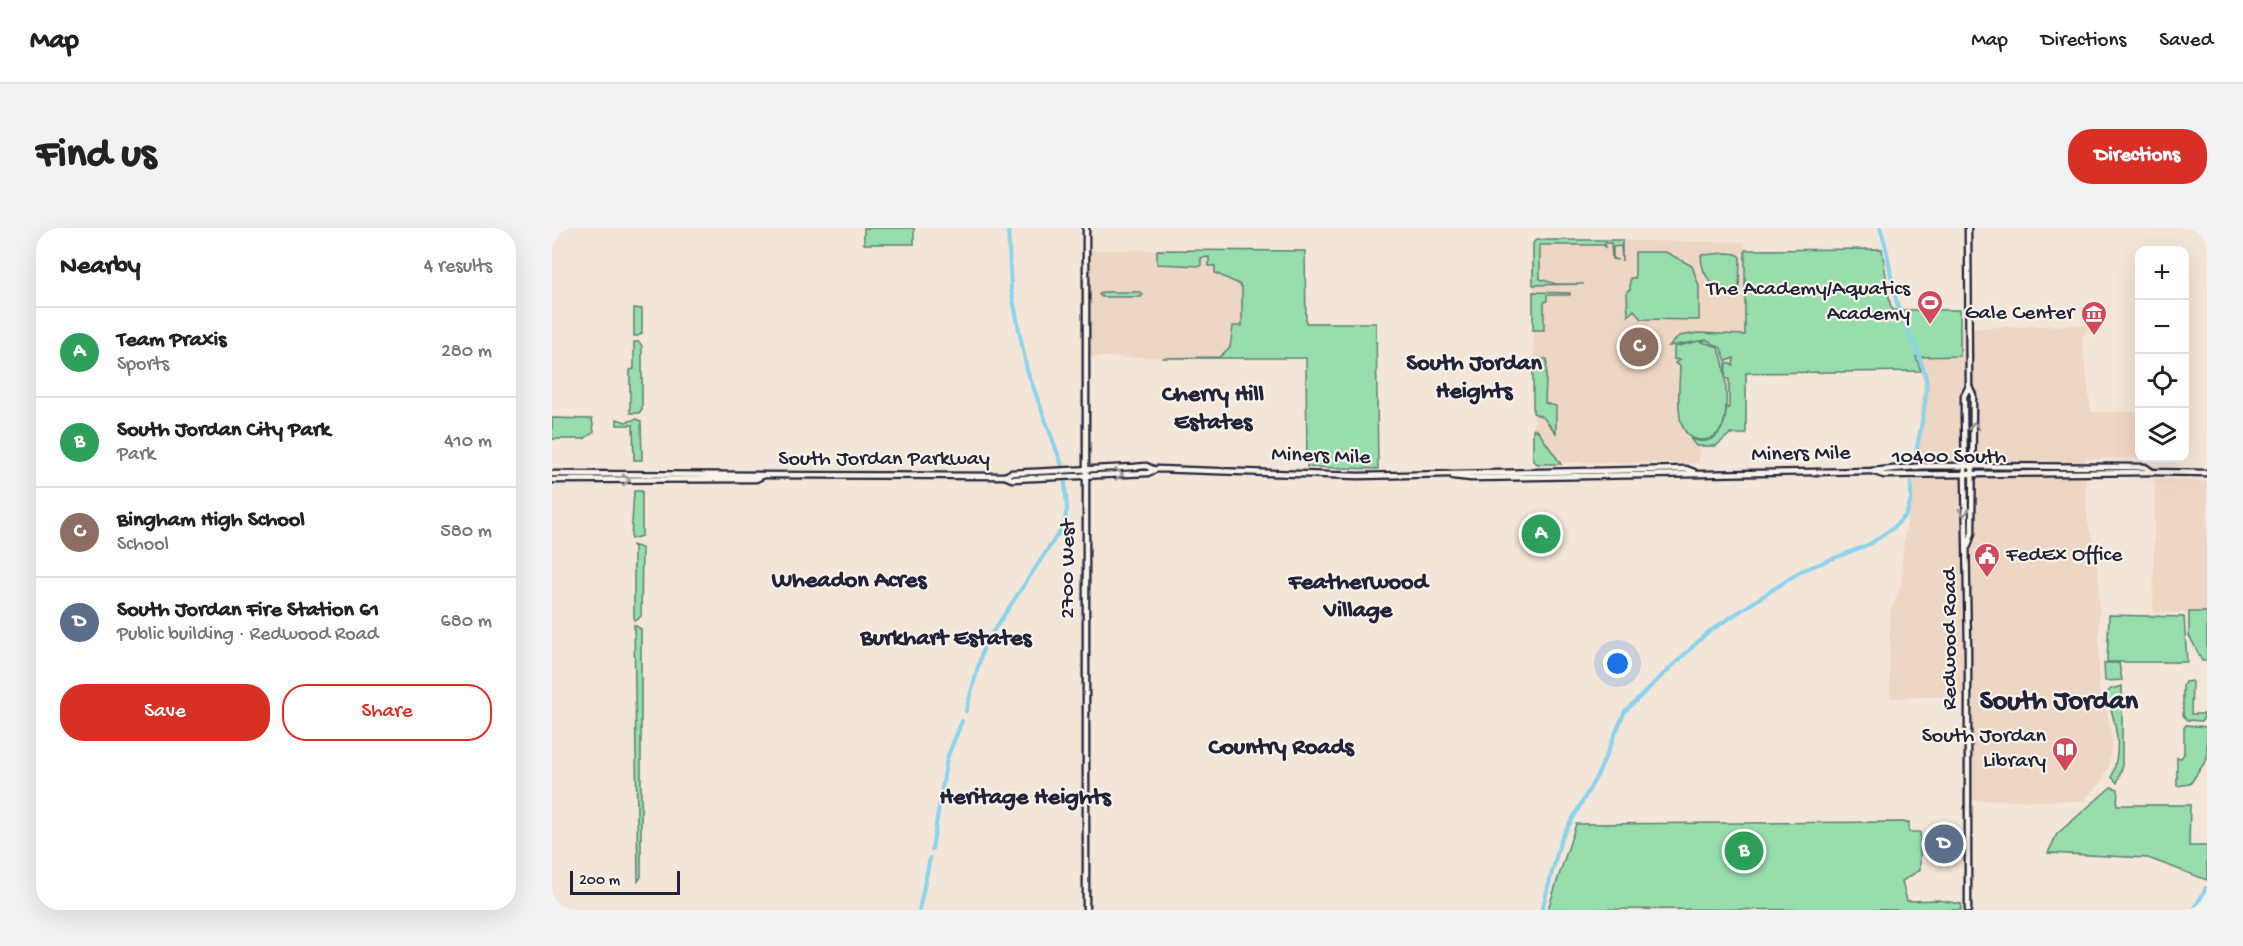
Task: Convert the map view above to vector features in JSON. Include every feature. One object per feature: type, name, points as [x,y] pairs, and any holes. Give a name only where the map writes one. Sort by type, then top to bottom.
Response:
[{"type":"main road","name":"2700 West","points":[[1086,228],[1086,910]]},
{"type":"main road","name":"Redwood Road","points":[[1968,228],[1968,386],[1964,396],[1964,534],[1967,549],[1968,910]]},
{"type":"main road","name":"Redwood Road","points":[[1967,549],[1972,533],[1973,475],[1973,395],[1968,386]]},
{"type":"main road","points":[[1085,469],[1146,466],[1153,470]]},
{"type":"main road","name":"10400 South","points":[[1872,471],[1888,468],[1973,466],[2142,467],[2152,472]]},
{"type":"main road","name":"South Jordan Parkway","points":[[1005,476],[1011,473],[1085,469]]},
{"type":"main road","name":"Miners Mile","points":[[1444,476],[1489,472],[1573,470],[1686,469],[1694,472]]},
{"type":"main road","points":[[1085,476],[1153,470]]},
{"type":"main road","name":"Miners Mile","points":[[1153,470],[1488,478],[1686,475],[1694,472],[1872,471]]},
{"type":"main road","name":"10400 South","points":[[1872,471],[1884,475],[2152,472]]},
{"type":"main road","points":[[2152,472],[2207,473]]},
{"type":"main road","name":"South Jordan Parkway","points":[[552,474],[1005,476],[1012,479],[1085,476]]},
{"type":"main road","name":"South Jordan Parkway","points":[[552,480],[756,480],[762,476]]},
{"type":"shaded area","points":[[1536,240],[1745,242],[1746,434],[1730,434],[1716,446],[1699,447],[1699,463],[1534,462],[1533,243]]},
{"type":"shaded area","points":[[1090,250],[1305,251],[1306,358],[1090,357]]},
{"type":"shaded area","points":[[2094,325],[2082,337],[2091,412],[2135,412],[2135,458],[2085,459],[2087,520],[2097,555],[2099,581],[2099,689],[2108,716],[2112,741],[2109,766],[2100,784],[2083,801],[1963,800],[1963,696],[1890,698],[1890,612],[1901,586],[1903,548],[1917,461],[1923,382],[1916,357],[1960,356],[1960,328]]},
{"type":"shaded area","points":[[2155,479],[2207,481],[2207,613],[2153,613]]},
{"type":"green space","points":[[864,228],[914,228],[914,244],[864,244]]},
{"type":"green space","points":[[1536,240],[1622,240],[1622,261],[1621,246],[1613,247],[1613,259],[1618,260],[1612,259],[1611,243],[1605,243],[1605,248],[1604,245],[1540,245],[1540,279],[1556,284],[1584,284],[1533,285],[1533,243]]},
{"type":"green space","points":[[1882,249],[1890,304],[1893,310],[1960,310],[1960,356],[1916,357],[1921,371],[1746,373],[1746,434],[1730,434],[1716,446],[1696,446],[1690,438],[1706,441],[1712,439],[1721,430],[1726,408],[1729,408],[1729,379],[1725,378],[1726,363],[1733,365],[1734,358],[1726,361],[1721,348],[1707,340],[1669,346],[1679,336],[1698,333],[1745,335],[1745,250]]},
{"type":"green space","points":[[1157,250],[1305,251],[1306,323],[1376,323],[1378,469],[1307,467],[1306,358],[1162,358],[1219,357],[1230,348],[1233,326],[1242,326],[1242,288],[1239,284],[1215,273],[1215,266],[1209,266],[1209,257],[1201,258],[1201,266],[1157,264]]},
{"type":"green space","points":[[1635,252],[1666,252],[1692,266],[1699,286],[1699,320],[1641,319],[1634,310],[1628,316],[1627,291],[1630,290],[1630,278],[1635,278]]},
{"type":"green space","points":[[1727,253],[1740,257],[1739,293],[1717,287],[1704,271],[1701,255]]},
{"type":"green space","points":[[1102,292],[1140,292],[1143,295],[1141,297],[1102,297],[1099,295]]},
{"type":"green space","points":[[1533,292],[1570,293],[1570,295],[1547,295],[1547,301],[1544,302],[1544,330],[1533,330]]},
{"type":"green space","points":[[634,308],[642,309],[642,333],[638,336],[634,336]]},
{"type":"green space","points":[[1699,341],[1716,346],[1720,352],[1726,385],[1726,410],[1722,427],[1715,436],[1704,440],[1693,438],[1681,423],[1679,412],[1680,366],[1675,363],[1680,360],[1674,359],[1674,347]]},
{"type":"green space","points":[[634,342],[639,342],[642,346],[642,409],[639,413],[630,413],[630,370],[634,369]]},
{"type":"green space","points":[[1533,359],[1547,359],[1545,403],[1556,406],[1556,433],[1543,417],[1533,413]]},
{"type":"green space","points":[[552,418],[592,419],[594,432],[584,439],[552,439]]},
{"type":"green space","points":[[617,419],[626,422],[636,419],[641,421],[642,460],[634,460],[633,425],[617,425]]},
{"type":"green space","points":[[1533,429],[1537,430],[1561,464],[1538,464],[1533,461]]},
{"type":"green space","points":[[634,491],[642,491],[642,536],[631,539]]},
{"type":"green space","points":[[631,545],[642,548],[641,616],[637,620],[634,620],[634,547]]},
{"type":"green space","points":[[2189,612],[2207,612],[2207,661],[2202,661],[2189,635]]},
{"type":"green space","points":[[2109,615],[2184,617],[2187,662],[2107,662]]},
{"type":"green space","points":[[634,625],[641,629],[641,877],[638,881]]},
{"type":"green space","points":[[2104,663],[2119,663],[2122,680],[2105,681]]},
{"type":"green space","points":[[2192,681],[2191,714],[2205,714],[2202,721],[2187,720],[2183,715],[2183,686],[2185,682]]},
{"type":"green space","points":[[2122,686],[2122,768],[2117,783],[2112,777],[2117,754],[2117,734],[2107,693],[2111,689]]},
{"type":"green space","points":[[2186,725],[2207,727],[2207,759],[2190,784],[2177,786],[2177,757],[2181,758],[2184,754]]},
{"type":"green space","points":[[2111,787],[2118,789],[2117,805],[2190,805],[2189,846],[2207,846],[2207,880],[2148,858],[2048,853],[2057,834]]},
{"type":"green space","points":[[1909,822],[1909,832],[1920,832],[1920,870],[1902,881],[1907,901],[1938,900],[1961,904],[1961,910],[1548,909],[1576,824]]},
{"type":"waterway","points":[[1008,228],[1011,289],[1027,370],[1062,465]]},
{"type":"waterway","points":[[1880,228],[1899,310],[1920,358],[1926,378],[1925,407],[1914,461]]},
{"type":"waterway","points":[[1542,910],[1561,839],[1598,774],[1625,711],[1707,633],[1801,571],[1870,544],[1893,528],[1906,515],[1911,500],[1911,482]]},
{"type":"waterway","points":[[966,711],[984,645],[1064,525],[1067,509],[1065,483]]},
{"type":"waterway","points":[[932,849],[947,758],[962,721]]},
{"type":"waterway","points":[[919,910],[930,858]]},
{"type":"waterway","points":[[2194,910],[2206,888]]},
{"type":"place","name":"The Academy/Aquatics Academy","points":[[1930,326]]},
{"type":"place","name":"Gale Center","points":[[2094,337]]},
{"type":"place","name":"Bingham High School","points":[[1639,347]]},
{"type":"place","name":"Team Praxis","points":[[1541,534]]},
{"type":"place","name":"FedEx Office","points":[[1987,579]]},
{"type":"place","name":"South Jordan Library","points":[[2065,773]]},
{"type":"place","name":"South Jordan Fire Station 61","points":[[1944,844]]},
{"type":"place","name":"South Jordan City Park","points":[[1744,851]]},
{"type":"district","name":"South Jordan Heights","points":[[1474,378]]},
{"type":"district","name":"Cherry Hill Estates","points":[[1213,409]]},
{"type":"district","name":"Wheadon Acres","points":[[849,581]]},
{"type":"district","name":"Featherwood Village","points":[[1358,597]]},
{"type":"district","name":"Burkhart Estates","points":[[946,639]]},
{"type":"district","name":"South Jordan","points":[[2059,702]]},
{"type":"district","name":"Country Roads","points":[[1281,748]]},
{"type":"district","name":"Heritage Heights","points":[[1025,798]]}]
